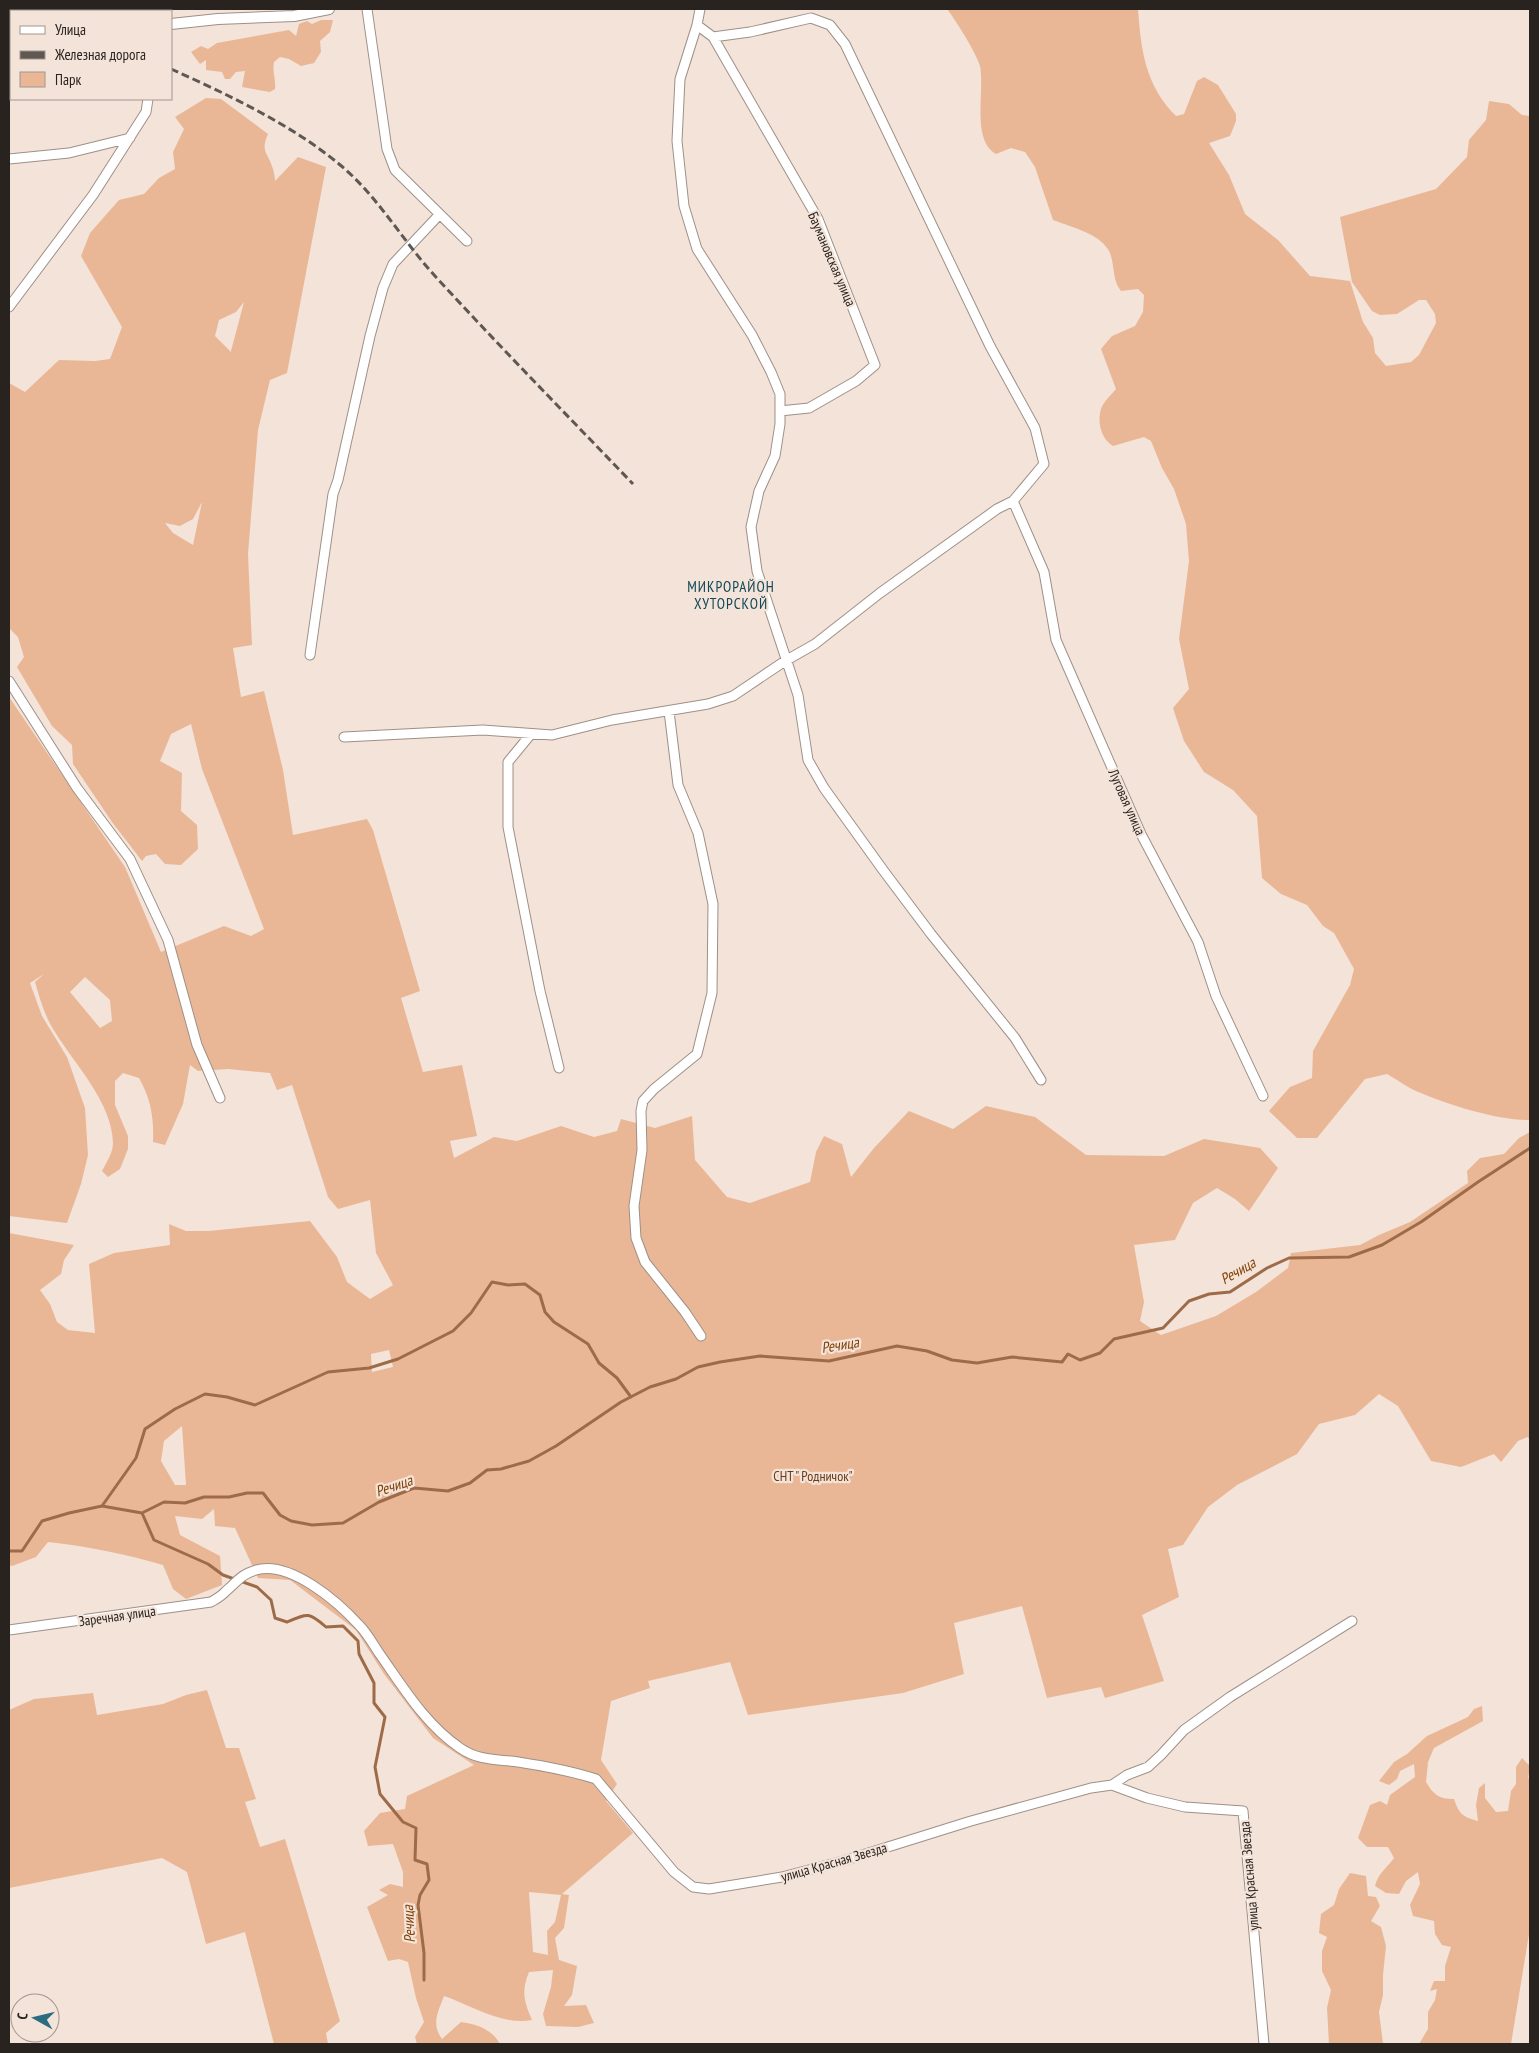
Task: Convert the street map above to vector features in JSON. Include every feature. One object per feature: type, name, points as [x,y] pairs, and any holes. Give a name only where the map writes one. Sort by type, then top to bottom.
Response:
[{"type":"street","points":[[172,24],[218,19],[294,16],[329,9]]},
{"type":"street","points":[[367,9],[387,149],[395,170],[467,241]]},
{"type":"street","points":[[700,9],[697,25],[680,79],[677,141],[684,206],[698,249],[752,335],[780,394],[780,424],[775,456],[759,492],[751,527],[757,571],[785,661],[798,695],[808,760],[824,788],[925,926],[1014,1038],[1041,1080]]},
{"type":"street","points":[[344,737],[483,730],[552,735],[612,720],[708,704],[733,696],[785,661],[815,644],[880,593],[997,509],[1013,501],[1044,464],[1035,428],[990,346],[844,44],[830,24],[811,18],[750,32],[713,37],[697,25]]},
{"type":"street","name":"Баумановская улица","points":[[713,37],[818,219],[875,366],[856,381],[809,408],[780,410]]},
{"type":"street","points":[[9,307],[92,194],[130,138],[146,112],[148,100]]},
{"type":"street","points":[[9,159],[69,153],[130,138]]},
{"type":"street","points":[[310,655],[333,494],[338,480],[370,336],[383,288],[393,264],[439,215]]},
{"type":"street","name":"Луговая улица","points":[[1013,501],[1044,572],[1056,640],[1141,834],[1198,942],[1216,996],[1263,1096]]},
{"type":"street","points":[[9,681],[77,788],[130,859],[168,940],[197,1045],[220,1098]]},
{"type":"street","points":[[669,711],[678,785],[698,833],[713,904],[712,992],[697,1054],[654,1089],[643,1101],[642,1150],[634,1206],[636,1238],[645,1262],[685,1312],[701,1336]]},
{"type":"street","points":[[531,734],[508,762],[508,827],[540,991],[559,1068]]},
{"type":"street","name":"Заречная улица","points":[[9,1630],[211,1602],[238,1578],[258,1569],[278,1569],[300,1577],[331,1600],[360,1626],[437,1731],[461,1749],[481,1758],[517,1762],[596,1779]]},
{"type":"street","name":"улица Красная Звезда","points":[[596,1779],[674,1872],[692,1887],[709,1889],[782,1877],[843,1861],[971,1821],[1091,1788],[1112,1785],[1127,1775],[1148,1767],[1162,1755],[1184,1730],[1230,1697],[1352,1621]]},
{"type":"street","name":"улица Красная Звезда","points":[[1112,1785],[1147,1798],[1184,1807],[1243,1811],[1264,2044]]},
{"type":"green space","points":[[947,9],[1138,9],[1143,53],[1146,66],[1157,92],[1176,116],[1184,114],[1197,81],[1204,77],[1218,85],[1236,114],[1236,121],[1230,136],[1209,143],[1229,175],[1245,214],[1278,240],[1310,276],[1350,281],[1363,322],[1373,338],[1375,353],[1386,366],[1411,362],[1419,355],[1436,323],[1435,314],[1426,300],[1419,300],[1397,314],[1380,315],[1372,311],[1352,282],[1340,217],[1436,189],[1467,157],[1469,140],[1486,120],[1489,101],[1509,104],[1522,115],[1530,116],[1530,1120],[1490,1115],[1432,1098],[1408,1087],[1387,1074],[1365,1079],[1317,1138],[1297,1138],[1269,1111],[1290,1087],[1312,1078],[1313,1051],[1350,985],[1354,969],[1334,933],[1323,926],[1307,905],[1281,894],[1262,878],[1257,816],[1233,790],[1204,772],[1184,741],[1173,708],[1189,689],[1179,639],[1189,561],[1186,524],[1174,489],[1162,468],[1151,441],[1144,437],[1113,446],[1103,435],[1100,425],[1102,406],[1116,389],[1101,349],[1112,336],[1135,326],[1143,312],[1144,295],[1138,289],[1121,291],[1116,282],[1110,253],[1100,241],[1085,232],[1053,220],[1035,167],[1025,152],[1011,148],[996,154],[988,147],[981,127],[980,66],[970,45]]},
{"type":"green space","points":[[321,20],[333,20],[330,32],[320,41],[321,52],[314,63],[301,66],[289,59],[280,57],[274,62],[275,89],[270,92],[242,87],[245,71],[236,72],[230,79],[225,79],[222,72],[206,70],[206,60],[200,64],[191,52],[201,46],[208,49],[217,43],[289,30],[296,36],[299,24],[307,21],[312,24]]},
{"type":"green space","name":"СНТ \" Родничок\"","points":[[206,98],[221,99],[268,134],[265,149],[273,169],[275,181],[298,157],[326,167],[287,373],[270,380],[258,430],[248,554],[252,645],[233,648],[241,697],[264,691],[283,770],[293,835],[367,819],[373,830],[420,991],[401,998],[423,1072],[462,1065],[477,1136],[450,1141],[454,1158],[494,1137],[517,1141],[561,1126],[594,1137],[617,1131],[621,1119],[655,1128],[692,1116],[695,1160],[727,1197],[750,1203],[810,1182],[816,1152],[824,1136],[842,1144],[851,1177],[874,1148],[909,1111],[953,1129],[986,1106],[1035,1117],[1086,1155],[1164,1156],[1204,1139],[1260,1148],[1278,1168],[1249,1211],[1235,1199],[1217,1188],[1193,1203],[1175,1240],[1134,1245],[1144,1302],[1140,1321],[1161,1335],[1216,1316],[1256,1292],[1288,1268],[1291,1253],[1360,1245],[1410,1222],[1468,1183],[1467,1171],[1480,1158],[1504,1154],[1519,1138],[1530,1132],[1530,1441],[1528,1437],[1518,1441],[1501,1462],[1494,1454],[1461,1467],[1431,1461],[1398,1406],[1379,1394],[1355,1415],[1319,1424],[1297,1454],[1237,1485],[1208,1507],[1183,1545],[1168,1549],[1179,1597],[1142,1615],[1164,1681],[1105,1698],[1101,1687],[1047,1698],[1022,1606],[954,1623],[964,1674],[903,1693],[748,1715],[730,1662],[648,1681],[650,1688],[611,1701],[601,1760],[617,1784],[606,1801],[633,1833],[562,1894],[569,1895],[564,1928],[555,1938],[559,1960],[577,1966],[572,1995],[564,2006],[586,2005],[594,2023],[578,2027],[546,2026],[543,2014],[551,1987],[553,1970],[529,1972],[524,1996],[532,2020],[509,2020],[487,2014],[444,1996],[436,2023],[442,2039],[461,2022],[483,2028],[493,2035],[500,2044],[417,2044],[415,2037],[424,2022],[416,1998],[408,1962],[399,1959],[388,1961],[367,1907],[388,1895],[379,1890],[390,1884],[403,1887],[403,1872],[393,1844],[368,1846],[364,1831],[380,1813],[405,1809],[407,1796],[474,1765],[433,1738],[384,1674],[356,1630],[290,1580],[258,1578],[235,1528],[215,1526],[214,1509],[202,1519],[175,1516],[180,1535],[220,1556],[222,1585],[186,1599],[173,1589],[163,1565],[106,1551],[48,1542],[36,1557],[12,1566],[9,1565],[9,1233],[74,1245],[64,1260],[61,1274],[40,1290],[50,1304],[57,1322],[68,1330],[95,1333],[89,1264],[114,1253],[170,1245],[169,1224],[186,1231],[209,1231],[310,1221],[337,1257],[347,1282],[370,1299],[393,1285],[376,1253],[370,1200],[338,1209],[328,1197],[292,1085],[277,1090],[270,1073],[228,1069],[198,1071],[190,1065],[183,1104],[165,1145],[153,1142],[151,1109],[139,1078],[123,1073],[115,1081],[115,1105],[128,1136],[128,1149],[120,1169],[108,1177],[102,1171],[113,1147],[111,1128],[106,1113],[91,1085],[51,1026],[35,982],[44,974],[30,983],[42,1016],[67,1057],[85,1108],[88,1155],[81,1184],[67,1223],[9,1216],[9,697],[125,867],[161,952],[224,926],[251,936],[264,929],[202,769],[191,724],[171,734],[160,761],[182,773],[181,811],[197,825],[198,849],[181,865],[165,864],[156,854],[146,856],[142,861],[112,822],[73,764],[72,745],[52,726],[17,667],[24,657],[18,637],[9,628],[9,383],[25,392],[59,360],[95,361],[110,359],[122,327],[81,256],[90,233],[119,200],[144,194],[159,178],[175,169],[173,152],[184,129],[175,117]],"holes":[[[244,302],[231,352],[215,336],[219,320],[236,312]],[[202,502],[193,545],[173,533],[165,523],[180,526],[193,519]],[[85,977],[110,1000],[112,1021],[100,1028],[70,992]],[[389,1350],[393,1367],[372,1372],[371,1354]],[[182,1426],[186,1485],[175,1485],[161,1461],[164,1441]],[[529,1892],[561,1895],[555,1922],[547,1931],[548,1955],[533,1952]]]},
{"type":"green space","points":[[207,1690],[226,1748],[239,1748],[256,1799],[245,1802],[260,1847],[285,1839],[340,2021],[326,2033],[328,2044],[274,2044],[245,1932],[206,1944],[187,1872],[162,1858],[9,1888],[9,1710],[34,1699],[93,1693],[97,1715],[163,1704],[186,1695]]},
{"type":"green space","points":[[1482,1706],[1483,1721],[1434,1748],[1428,1762],[1426,1782],[1437,1795],[1454,1799],[1462,1814],[1478,1821],[1476,1805],[1479,1788],[1485,1783],[1485,1798],[1496,1812],[1508,1811],[1511,1791],[1516,1784],[1516,1767],[1522,1758],[1530,1766],[1528,1779],[1530,1777],[1530,1928],[1511,2044],[1419,2044],[1428,2029],[1428,2012],[1435,2000],[1437,1989],[1430,1991],[1434,1981],[1445,1981],[1445,1966],[1451,1947],[1442,1945],[1435,1934],[1434,1921],[1413,1916],[1410,1905],[1420,1884],[1418,1872],[1406,1881],[1399,1894],[1386,1893],[1375,1886],[1376,1881],[1394,1858],[1388,1847],[1367,1847],[1358,1838],[1370,1805],[1380,1801],[1387,1805],[1390,1795],[1415,1777],[1414,1764],[1400,1771],[1397,1779],[1389,1785],[1379,1781],[1394,1762],[1407,1754],[1427,1736],[1468,1717],[1474,1709]]},
{"type":"green space","points":[[1350,1873],[1366,1876],[1368,1896],[1376,1897],[1380,1906],[1371,1921],[1381,1927],[1386,1946],[1383,1995],[1379,2012],[1383,2044],[1329,2044],[1327,2008],[1331,1990],[1322,1971],[1322,1951],[1327,1937],[1319,1933],[1321,1914],[1334,1905],[1339,1889]]},
{"type":"waterway","name":"Речица","points":[[9,1551],[22,1551],[42,1521],[69,1513],[102,1506],[142,1513],[164,1502],[185,1503],[204,1497],[229,1497],[247,1493],[263,1493],[280,1515],[291,1521],[312,1525],[343,1523],[379,1502],[414,1488],[448,1491],[470,1483],[487,1470],[501,1469],[529,1461],[556,1446],[621,1402],[650,1387],[676,1379],[698,1367],[720,1362],[760,1356],[829,1361],[897,1346],[927,1351],[952,1360],[977,1363],[1012,1357],[1062,1362],[1068,1354],[1080,1360],[1100,1353],[1114,1339],[1163,1328],[1189,1301],[1209,1294],[1230,1292],[1267,1268],[1289,1258],[1349,1257],[1382,1245],[1421,1222],[1530,1148]]},
{"type":"waterway","points":[[102,1506],[136,1458],[145,1429],[175,1409],[205,1394],[227,1397],[255,1405],[328,1372],[369,1368],[398,1359],[453,1331],[471,1313],[492,1282],[508,1285],[525,1284],[540,1295],[545,1312],[554,1322],[588,1344],[599,1363],[617,1378],[631,1397]]},
{"type":"waterway","name":"Речица","points":[[142,1513],[154,1540],[208,1564],[223,1575],[257,1587],[271,1600],[275,1618],[287,1622],[304,1616],[312,1616],[326,1627],[343,1626],[358,1641],[359,1654],[374,1683],[374,1703],[385,1717],[375,1767],[380,1794],[403,1822],[416,1828],[415,1860],[427,1864],[429,1880],[420,1895],[418,1905],[424,1953],[424,1980]]},
{"type":"railway","points":[[172,69],[280,123],[321,150],[353,176],[435,276],[633,484]]},
{"type":"district","name":"МИКРОРАЙОН ХУТОРСКОЙ","points":[[731,596]]}]
